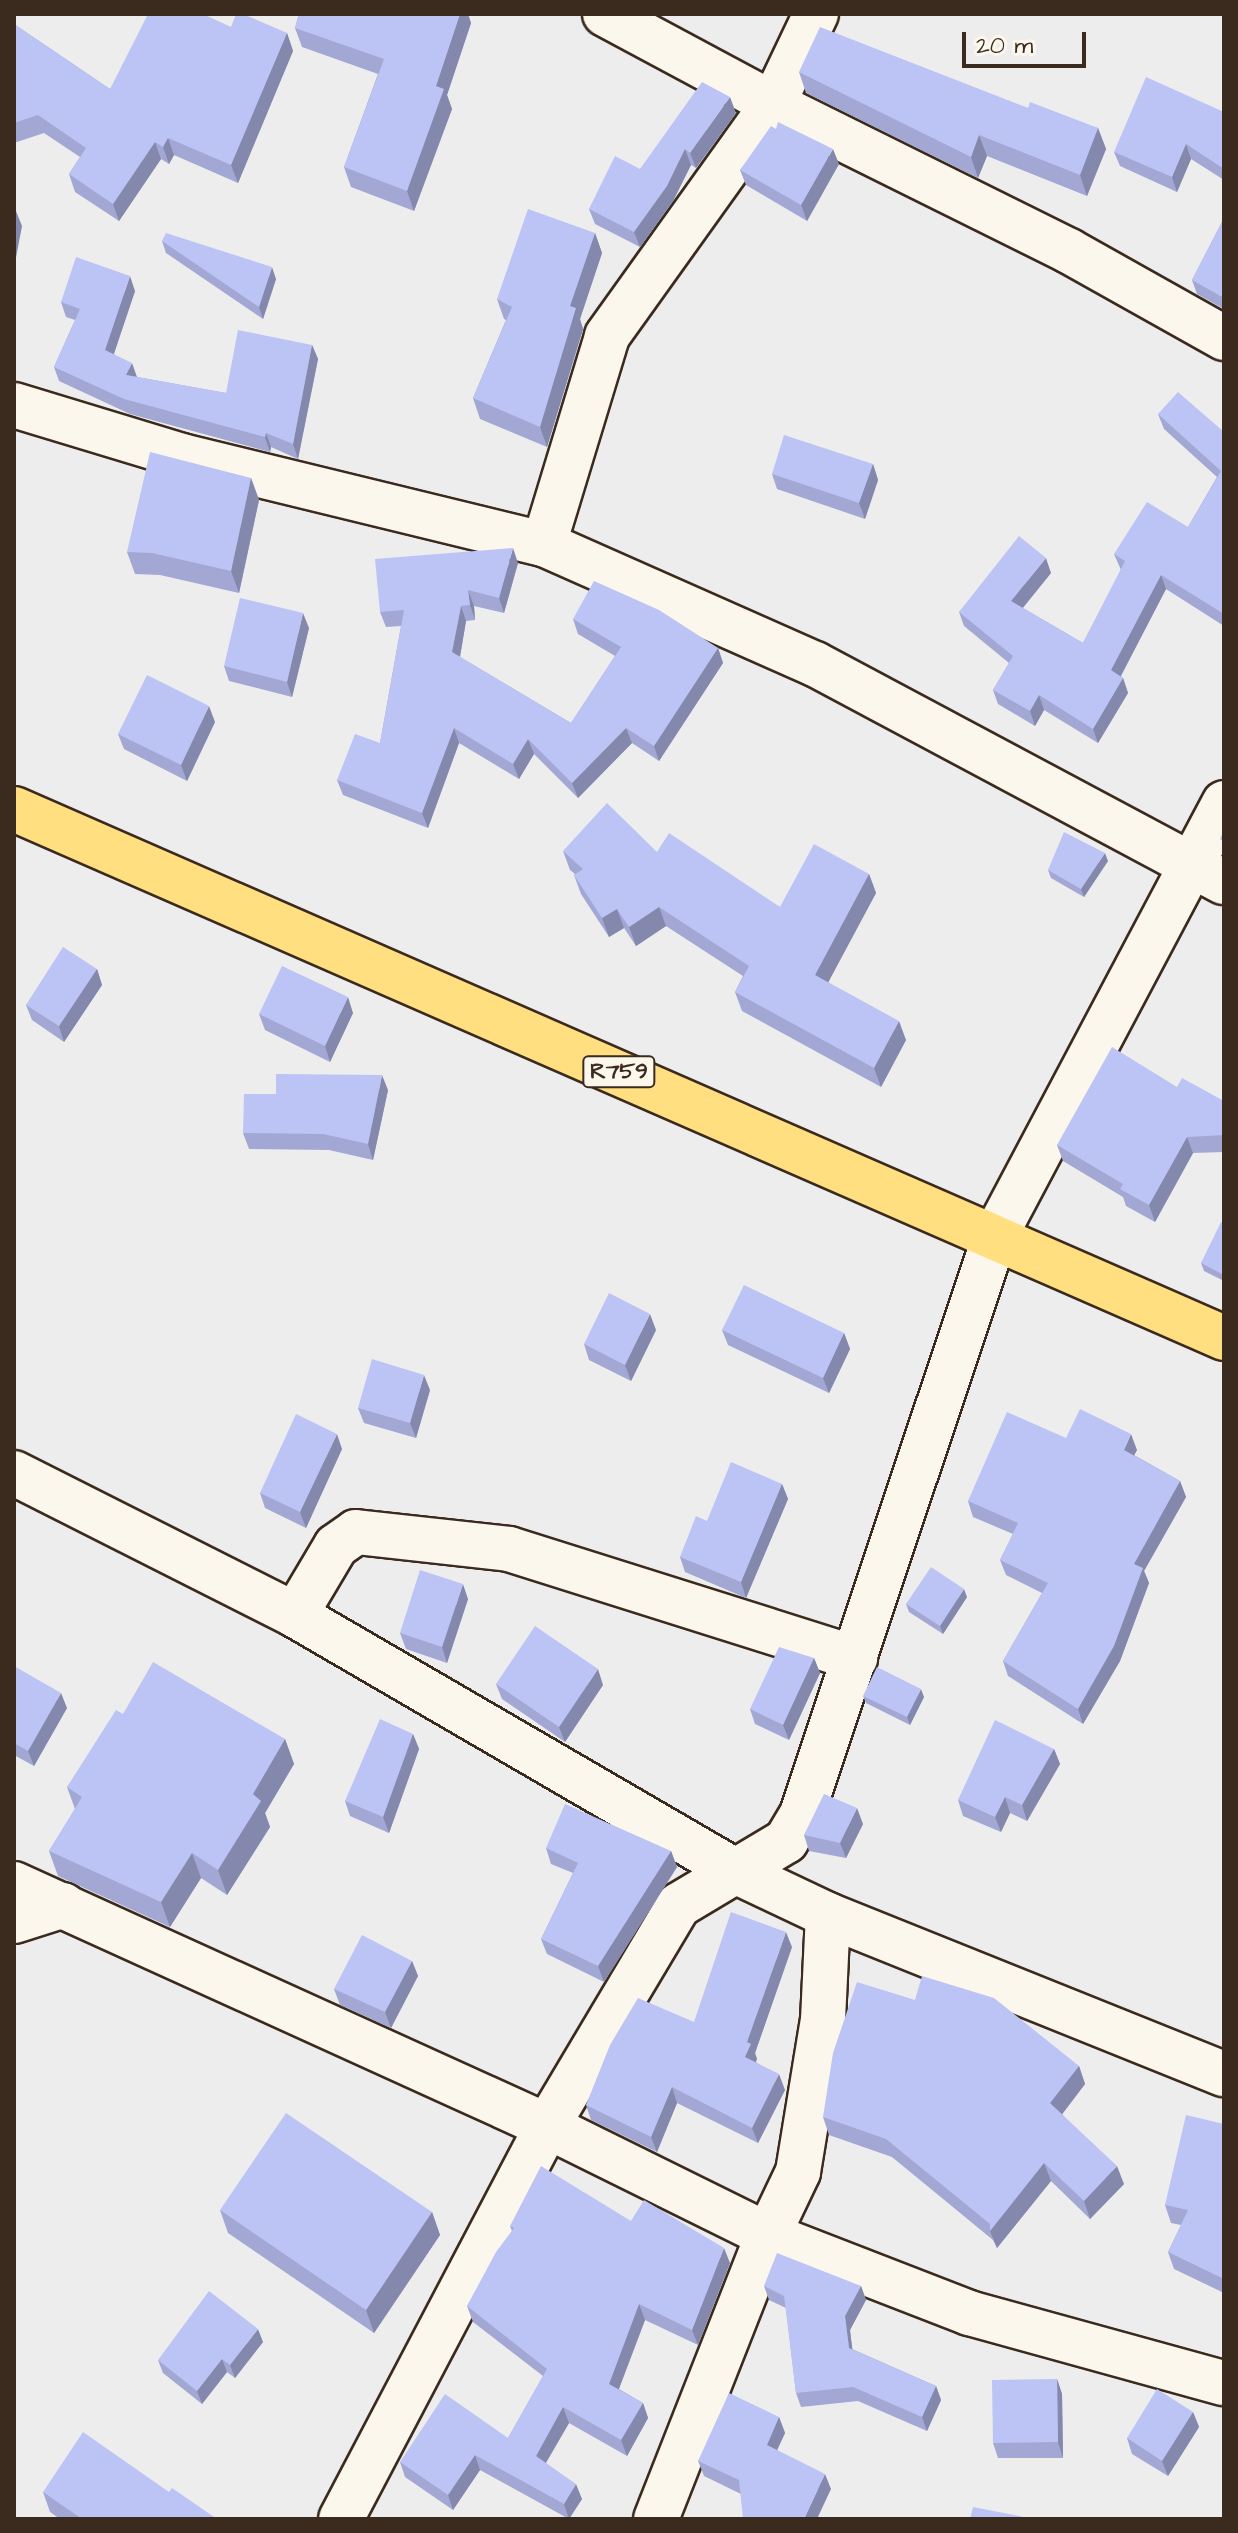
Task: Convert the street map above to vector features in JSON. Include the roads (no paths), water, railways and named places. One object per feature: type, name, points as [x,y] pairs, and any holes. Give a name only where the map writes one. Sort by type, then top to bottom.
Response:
[{"type":"main road","name":"R759","points":[[14,809],[1224,1338]]},
{"type":"street","points":[[605,14],[773,104],[1069,251],[1224,338]]},
{"type":"street","points":[[544,544],[607,336],[773,104],[816,14]]},
{"type":"street","points":[[14,405],[182,456],[544,544],[815,664],[1208,872]]},
{"type":"street","points":[[341,2519],[547,2126],[679,1905],[786,1841],[802,1814],[995,1236],[1208,872],[1224,803]]},
{"type":"street","points":[[14,1473],[295,1615],[737,1872],[828,1915],[1224,2074]]},
{"type":"street","points":[[295,1615],[336,1546],[356,1532],[509,1549],[855,1658]]},
{"type":"street","points":[[14,1884],[547,2126],[768,2235],[969,2313],[1224,2383]]},
{"type":"street","points":[[14,1921],[64,1905]]},
{"type":"street","points":[[656,2519],[768,2235],[798,2172],[823,2020],[828,1915]]}]
